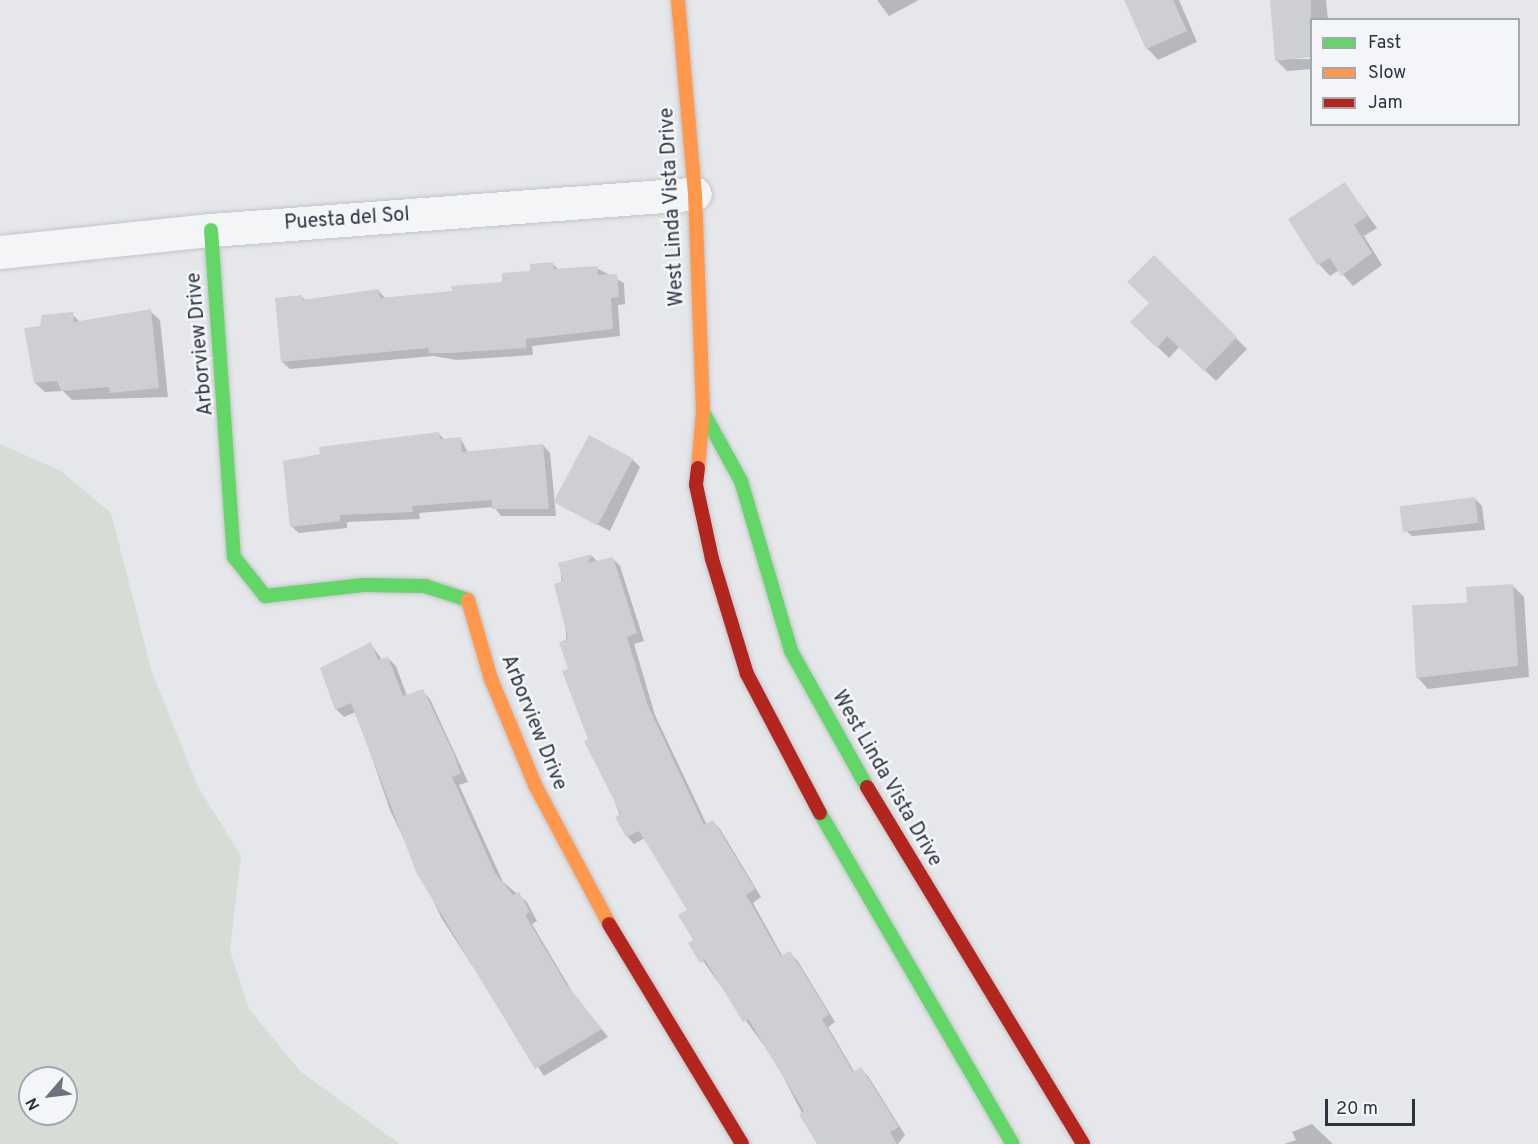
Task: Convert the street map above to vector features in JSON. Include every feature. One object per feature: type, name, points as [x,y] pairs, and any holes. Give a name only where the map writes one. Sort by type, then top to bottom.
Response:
[{"type":"main road","name":"West Linda Vista Drive","points":[[678,0],[695,194],[703,412],[696,485],[747,674],[798,776],[1013,1144]]},
{"type":"main road","name":"Arborview Drive","points":[[211,230],[234,557],[265,596],[363,585],[425,585],[472,601],[491,679],[536,787],[579,874],[742,1144]]},
{"type":"main road","name":"West Linda Vista Drive","points":[[703,412],[741,481],[791,651],[843,748],[1083,1144]]},
{"type":"street","name":"Puesta del Sol","points":[[0,252],[211,230],[695,194]]},
{"type":"shaded area","points":[[0,444],[61,471],[111,513],[152,672],[198,787],[241,856],[230,950],[249,1009],[301,1072],[400,1144],[0,1144]]},
{"type":"building","points":[[1124,0],[1173,0],[1187,31],[1146,49]]},
{"type":"building","points":[[1270,0],[1311,0],[1310,57],[1275,61]]},
{"type":"building","points":[[1345,182],[1367,216],[1354,225],[1372,253],[1341,276],[1330,258],[1317,265],[1288,219]]},
{"type":"building","points":[[1154,255],[1237,337],[1204,371],[1167,336],[1157,348],[1130,322],[1149,303],[1127,282]]},
{"type":"building","points":[[553,262],[554,269],[598,266],[598,275],[617,274],[619,297],[611,298],[613,329],[526,339],[526,348],[429,353],[428,348],[281,362],[275,298],[302,295],[302,300],[379,289],[380,298],[452,291],[451,286],[502,282],[502,273],[530,271],[530,264]]},
{"type":"building","points":[[151,309],[159,388],[110,393],[109,387],[61,391],[57,381],[34,383],[24,328],[40,326],[42,315],[73,312],[74,322]]},
{"type":"building","points":[[439,432],[440,439],[461,437],[462,452],[543,444],[549,509],[492,509],[492,500],[412,506],[413,512],[340,515],[340,521],[290,527],[283,461],[320,454],[319,447]]},
{"type":"building","points":[[589,435],[633,458],[597,526],[553,502]]},
{"type":"building","points":[[1475,497],[1478,523],[1403,532],[1400,506]]},
{"type":"building","points":[[592,554],[588,563],[613,557],[637,633],[627,637],[648,706],[704,825],[713,820],[755,889],[746,895],[781,956],[790,951],[829,1014],[822,1019],[853,1072],[861,1067],[899,1127],[890,1132],[897,1144],[817,1144],[799,1114],[804,1111],[748,1019],[743,1022],[705,960],[700,963],[688,943],[693,940],[678,915],[687,910],[639,831],[626,837],[615,817],[621,814],[584,741],[588,739],[562,671],[568,669],[559,642],[568,639],[554,584],[563,581],[558,563]]},
{"type":"building","points":[[1513,584],[1518,666],[1416,678],[1412,605],[1467,603],[1466,587]]},
{"type":"building","points":[[371,642],[378,660],[388,657],[403,696],[423,689],[461,774],[452,777],[495,873],[513,895],[519,892],[530,912],[525,915],[566,984],[602,1029],[535,1069],[417,874],[351,703],[335,710],[320,668]]},
{"type":"traffic: fast","points":[[211,230],[234,557],[265,596],[363,585],[425,586],[468,600]]},
{"type":"traffic: fast","points":[[703,412],[741,481],[791,651],[867,787]]},
{"type":"traffic: fast","points":[[820,813],[1013,1144]]},
{"type":"traffic: slow","points":[[678,0],[695,194],[703,412],[698,468]]},
{"type":"traffic: slow","points":[[468,600],[491,679],[536,787],[609,924]]},
{"type":"traffic: jam","points":[[698,468],[696,485],[712,559],[747,674],[820,813]]},
{"type":"traffic: jam","points":[[867,787],[1083,1144]]},
{"type":"traffic: jam","points":[[609,924],[742,1144]]}]
